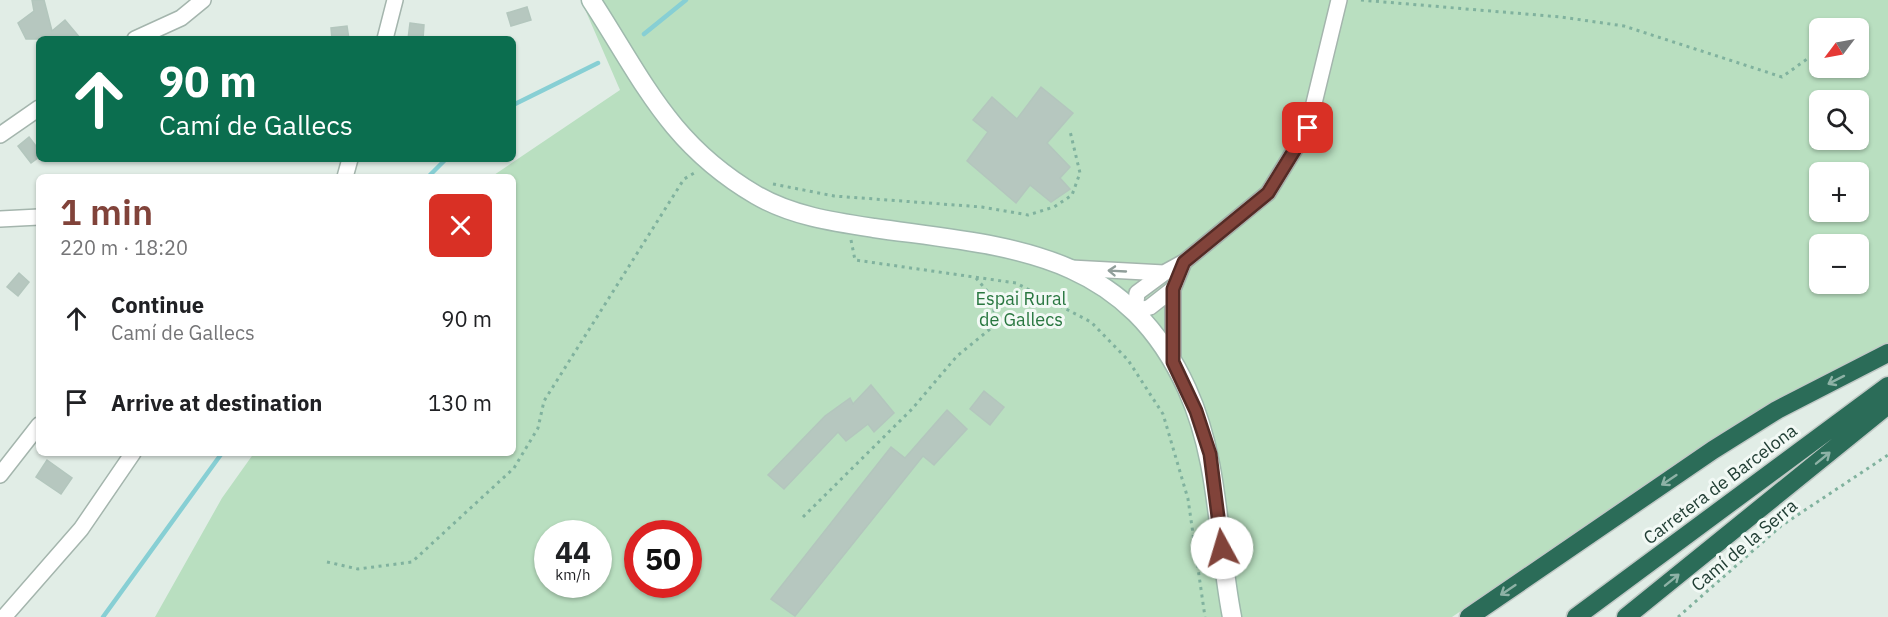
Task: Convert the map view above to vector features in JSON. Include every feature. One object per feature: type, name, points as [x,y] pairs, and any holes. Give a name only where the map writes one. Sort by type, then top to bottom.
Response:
[{"type":"highway","points":[[1469,617],[1713,450],[1777,410],[1888,353]]},
{"type":"highway","name":"Carretera de Barcelona","points":[[1576,617],[1888,386]]},
{"type":"highway","points":[[1626,617],[1888,405]]},
{"type":"main road","points":[[591,0],[668,122],[711,163],[751,192],[789,210],[847,224],[969,240],[1011,248],[1070,267],[1089,277],[1135,312],[1173,362],[1196,411],[1210,454],[1232,617]]},
{"type":"street","points":[[142,36],[182,18],[203,0]]},
{"type":"street","points":[[385,36],[395,0]]},
{"type":"street","points":[[1173,289],[1150,307],[1135,312],[1137,293],[1164,273],[1184,262],[1268,193],[1308,128],[1339,0]]},
{"type":"street","points":[[0,135],[36,110]]},
{"type":"street","points":[[0,219],[36,217]]},
{"type":"street","points":[[1173,362],[1173,289],[1184,262]]},
{"type":"street","points":[[1070,267],[1164,273]]},
{"type":"street","points":[[0,475],[36,429]]},
{"type":"street","points":[[4,617],[81,529],[131,456]]},
{"type":"path","points":[[1361,0],[1561,17],[1624,26],[1782,77],[1807,59]]},
{"type":"path","points":[[751,192],[762,182],[834,196],[982,207],[1028,215],[1054,207],[1072,195],[1080,173],[1070,131]]},
{"type":"path","points":[[327,562],[358,569],[412,562],[514,468],[538,428],[544,401],[684,178],[711,163]]},
{"type":"path","points":[[847,224],[855,260],[1016,283],[1090,322],[1128,360],[1163,414],[1185,488],[1205,617]]},
{"type":"path","points":[[803,517],[912,409],[957,356],[994,325],[993,298],[976,277]]},
{"type":"path","name":"Camí de la Serra","points":[[1678,617],[1781,526],[1888,455]]},
{"type":"green space","name":"Espai Rural de Gallecs","points":[[581,0],[1888,0],[1888,347],[1743,422],[1452,617],[155,617],[222,498],[252,456],[516,456],[516,174],[495,174],[620,90]]},
{"type":"building","points":[[32,0],[44,0],[52,31],[65,20],[78,36],[36,36],[36,39],[26,39],[18,23],[34,11]]},
{"type":"building","points":[[527,7],[531,20],[511,26],[507,13]]},
{"type":"building","points":[[410,23],[424,25],[423,36],[408,36]]},
{"type":"building","points":[[347,26],[349,36],[332,36],[331,28]]},
{"type":"building","points":[[1041,87],[1073,113],[1047,143],[1070,167],[1060,178],[1070,189],[1051,202],[1030,185],[1016,203],[967,161],[988,132],[973,120],[992,97],[1017,119]]},
{"type":"building","points":[[29,137],[36,146],[36,159],[31,163],[18,146]]},
{"type":"building","points":[[19,273],[29,282],[18,296],[7,287]]},
{"type":"building","points":[[871,385],[894,413],[874,432],[868,424],[846,441],[838,432],[784,489],[768,475],[825,416],[850,398],[853,404]]},
{"type":"building","points":[[984,391],[1004,407],[990,425],[970,409]]},
{"type":"building","points":[[947,410],[967,429],[934,465],[923,456],[795,616],[771,599],[891,447],[905,458]]},
{"type":"building","points":[[47,460],[72,478],[61,494],[36,477]]},
{"type":"waterway","points":[[644,34],[686,0]]},
{"type":"waterway","points":[[516,104],[598,63]]},
{"type":"waterway","points":[[431,174],[443,162]]},
{"type":"waterway","points":[[103,617],[220,456]]},
{"type":"route","points":[[1222,548],[1215,478],[1210,454],[1188,390],[1173,362],[1171,329],[1173,289],[1184,262],[1268,193],[1308,128]]}]
